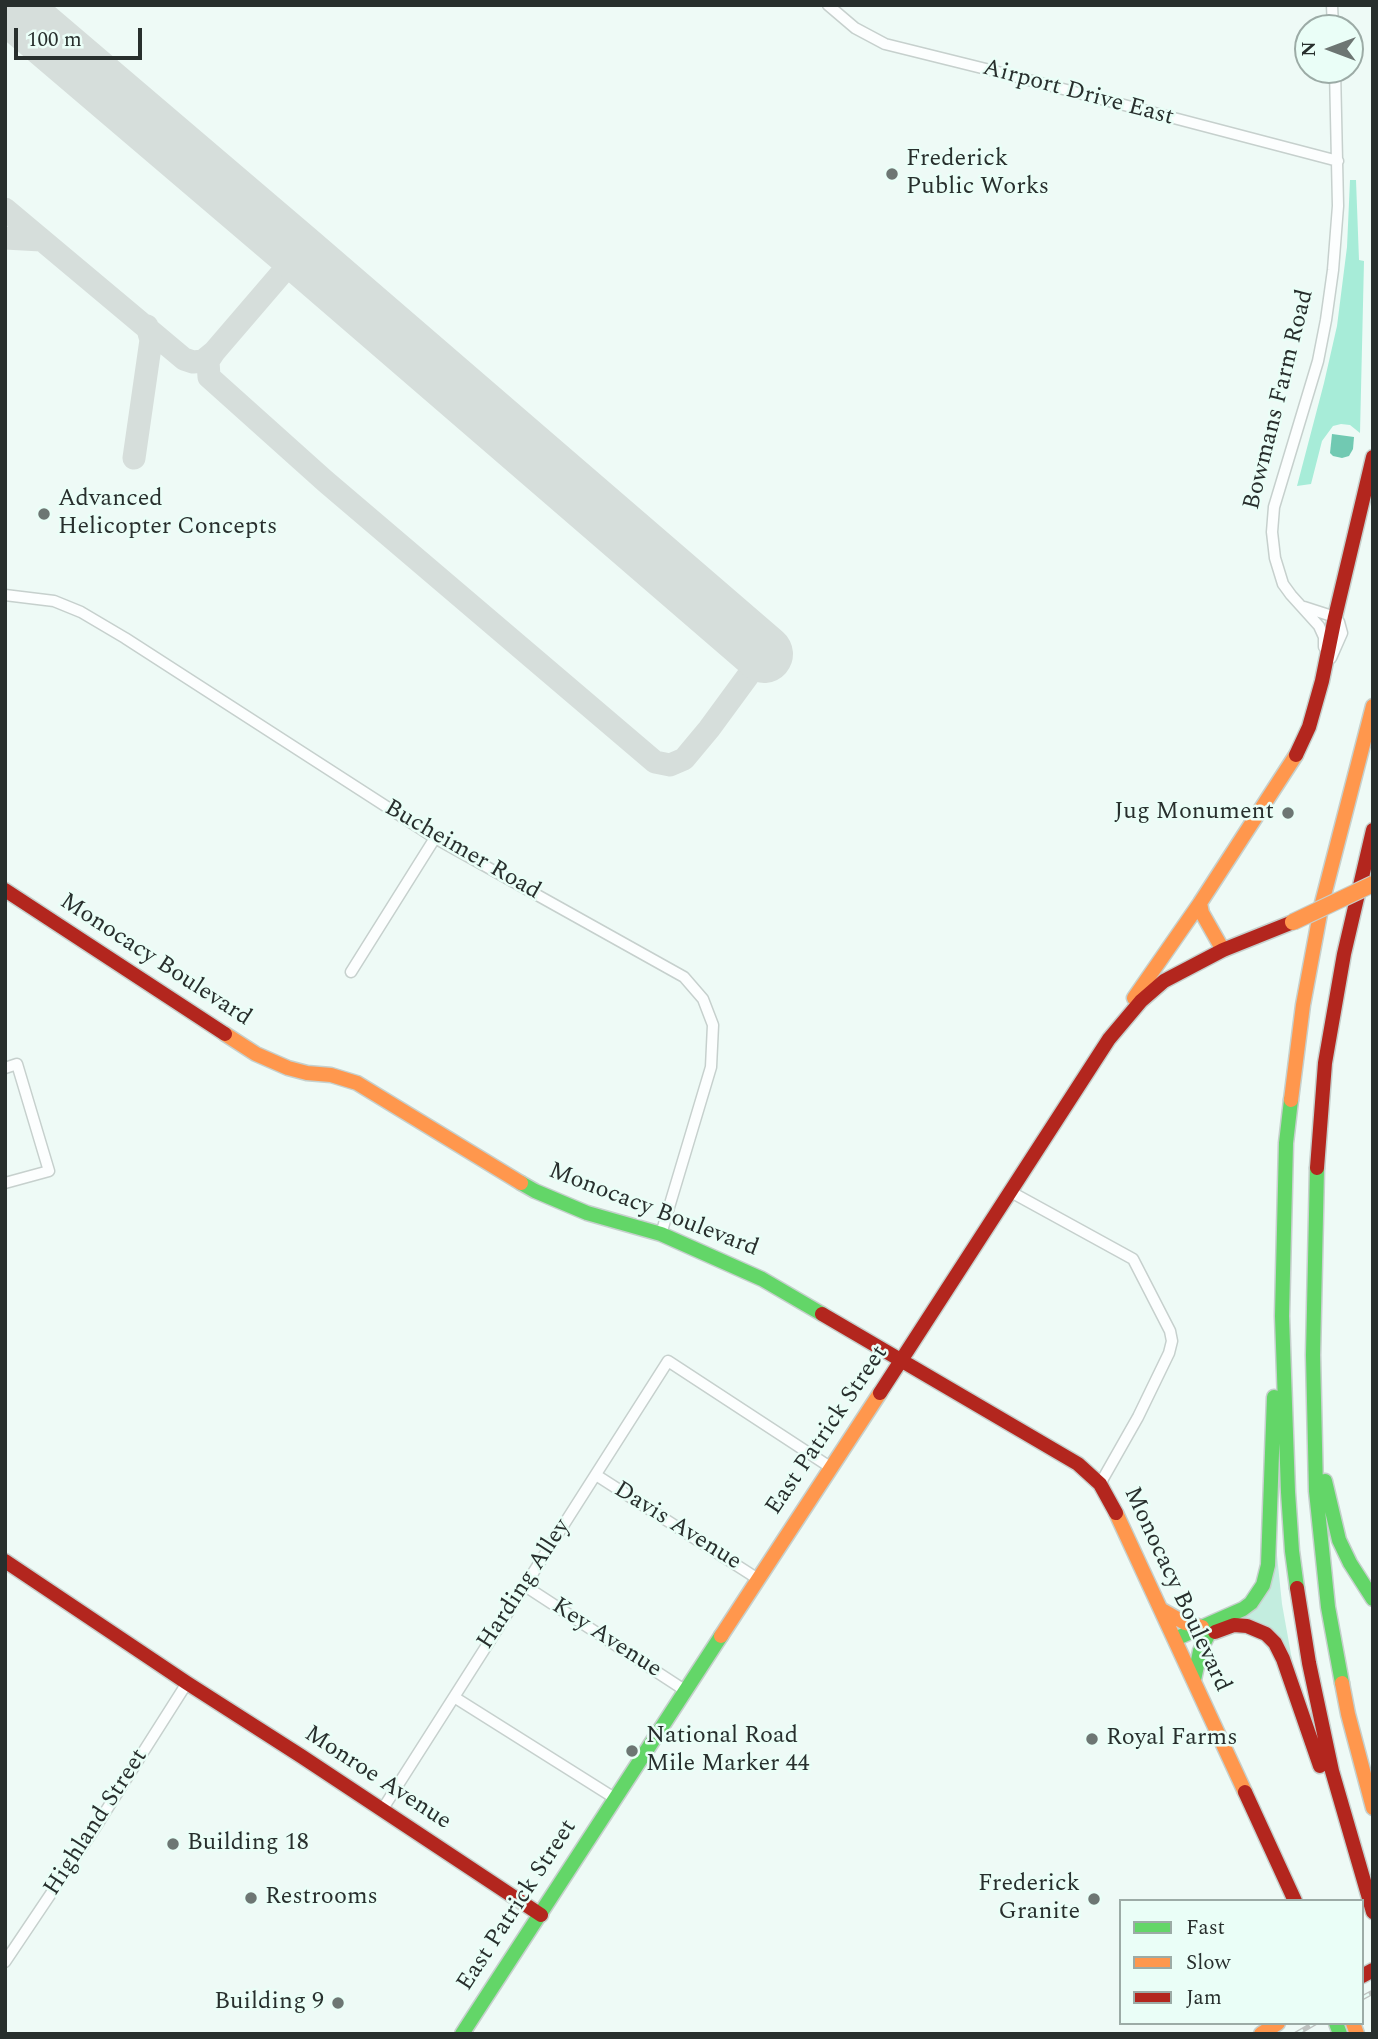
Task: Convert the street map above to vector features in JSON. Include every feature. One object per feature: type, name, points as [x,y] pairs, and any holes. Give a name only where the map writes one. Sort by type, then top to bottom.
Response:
[{"type":"main road","points":[[1109,1039],[1294,758],[1309,727],[1373,457]]},
{"type":"main road","points":[[1373,706],[1322,903],[1303,1005],[1286,1143],[1282,1316],[1288,1492],[1300,1611],[1321,1723],[1373,1912]]},
{"type":"main road","points":[[1373,830],[1344,954],[1320,1106],[1315,1193],[1314,1427],[1317,1503],[1328,1607],[1348,1714],[1373,1808]]},
{"type":"main road","name":"East Patrick Street","points":[[462,2034],[1109,1039],[1152,990],[1180,972],[1223,950],[1293,922],[1373,884]]},
{"type":"main road","name":"Monocacy Boulevard","points":[[5,890],[256,1054],[288,1068],[331,1075],[357,1083],[535,1191],[587,1213],[661,1234],[762,1279],[1077,1464],[1100,1484],[1120,1519],[1295,1899]]},
{"type":"main road","points":[[1200,903],[1202,913],[1223,950]]},
{"type":"main road","points":[[1177,1644],[1205,1631],[1251,1603],[1266,1576],[1272,1425],[1282,1316]]},
{"type":"main road","points":[[1314,1427],[1339,1540],[1373,1599]]},
{"type":"main road","name":"Monroe Avenue","points":[[5,1561],[541,1915]]},
{"type":"main road","points":[[1162,1610],[1205,1631],[1234,1625],[1247,1626],[1266,1634],[1275,1643],[1322,1772],[1352,1842]]},
{"type":"main road","points":[[1194,1680],[1205,1631]]},
{"type":"street","name":"Airport Drive East","points":[[828,5],[855,28],[885,44],[1338,162]]},
{"type":"street","name":"Bowmans Farm Road","points":[[1325,660],[1322,632],[1291,595],[1278,572],[1273,544],[1273,521],[1310,391],[1326,320],[1336,242],[1338,162],[1335,84]]},
{"type":"street","name":"Bucheimer Road","points":[[5,595],[54,601],[81,612],[435,838],[684,977],[703,999],[713,1025],[711,1067],[661,1234]]},
{"type":"street","points":[[1302,606],[1335,617],[1342,633],[1322,681]]},
{"type":"street","points":[[351,972],[435,838]]},
{"type":"street","points":[[5,1068],[17,1064],[49,1171],[5,1183]]},
{"type":"street","points":[[1011,1192],[1133,1259],[1170,1331],[1172,1341],[1169,1353],[1138,1417],[1100,1484]]},
{"type":"street","name":"Harding Alley","points":[[382,1810],[668,1361],[830,1467]]},
{"type":"street","name":"Davis Avenue","points":[[596,1475],[758,1579]]},
{"type":"street","name":"Key Avenue","points":[[525,1586],[686,1691]]},
{"type":"street","name":"Highland Street","points":[[5,1962],[95,1828],[187,1683]]},
{"type":"street","points":[[454,1697],[616,1799]]},
{"type":"shaded area","points":[[1350,180],[1356,180],[1359,260],[1364,261],[1360,433],[1350,425],[1333,426],[1322,441],[1311,484],[1297,486],[1337,326],[1347,247]]},
{"type":"shaded area","points":[[1332,434],[1354,437],[1349,456],[1342,458],[1330,453]]},
{"type":"shaded area","points":[[1274,1526],[1282,1604],[1296,1682],[1241,1616],[1251,1609]]},
{"type":"taxiway","points":[[5,209],[184,359],[203,361],[214,352],[208,361],[209,377],[325,481],[655,762],[670,765],[684,759],[764,654]]},
{"type":"taxiway","points":[[5,238],[41,240]]},
{"type":"taxiway","points":[[214,352],[299,253]]},
{"type":"taxiway","points":[[134,458],[151,340],[147,326]]},
{"type":"runway","points":[[8,5],[764,654]]},
{"type":"railway","points":[[1364,1997],[1373,1992]]},
{"type":"railway","points":[[1296,2034],[1312,2025]]},
{"type":"traffic: fast","points":[[1291,1100],[1286,1143],[1282,1316],[1288,1492],[1297,1588]]},
{"type":"traffic: fast","points":[[1317,1168],[1313,1355],[1316,1491],[1328,1607],[1342,1683]]},
{"type":"traffic: fast","points":[[521,1183],[587,1213],[661,1234],[762,1279],[822,1314]]},
{"type":"traffic: fast","points":[[1175,1639],[1243,1609],[1251,1603],[1263,1585],[1268,1565],[1274,1397]]},
{"type":"traffic: fast","points":[[1325,1481],[1339,1540],[1373,1599]]},
{"type":"traffic: fast","points":[[1194,1680],[1200,1651],[1208,1635]]},
{"type":"traffic: fast","points":[[462,2034],[721,1636]]},
{"type":"traffic: fast","points":[[1337,2025],[1340,2034]]},
{"type":"traffic: slow","points":[[1291,1100],[1303,1005],[1322,903],[1373,706]]},
{"type":"traffic: slow","points":[[1134,998],[1200,903],[1296,755]]},
{"type":"traffic: slow","points":[[1293,922],[1373,884]]},
{"type":"traffic: slow","points":[[1200,903],[1202,913],[1223,950]]},
{"type":"traffic: slow","points":[[225,1034],[256,1054],[288,1068],[331,1075],[357,1083],[521,1183]]},
{"type":"traffic: slow","points":[[721,1636],[880,1393]]},
{"type":"traffic: slow","points":[[1116,1513],[1245,1792]]},
{"type":"traffic: slow","points":[[1162,1610],[1185,1623],[1202,1627]]},
{"type":"traffic: slow","points":[[1342,1683],[1373,1808]]},
{"type":"traffic: slow","points":[[1261,2034],[1275,2025]]},
{"type":"traffic: slow","points":[[1354,2025],[1357,2034]]},
{"type":"traffic: jam","points":[[1335,617],[1373,457]]},
{"type":"traffic: jam","points":[[1296,755],[1309,727],[1335,617]]},
{"type":"traffic: jam","points":[[1317,1168],[1325,1063],[1344,954],[1373,830]]},
{"type":"traffic: jam","points":[[5,890],[225,1034]]},
{"type":"traffic: jam","points":[[880,1393],[1109,1039],[1141,1001],[1164,981],[1223,950],[1293,922]]},
{"type":"traffic: jam","points":[[822,1314],[1078,1464],[1100,1484],[1116,1513]]},
{"type":"traffic: jam","points":[[5,1561],[541,1915]]},
{"type":"traffic: jam","points":[[1297,1588],[1309,1663],[1332,1771],[1373,1912]]},
{"type":"traffic: jam","points":[[1215,1632],[1234,1625],[1247,1626],[1266,1634],[1275,1643],[1320,1766]]},
{"type":"traffic: jam","points":[[1245,1792],[1294,1899]]},
{"type":"traffic: jam","points":[[1364,1975],[1373,1970]]},
{"type":"place","name":"Frederick Public Works","points":[[892,174]]},
{"type":"place","name":"Advanced Helicopter Concepts","points":[[44,514]]},
{"type":"place","name":"Jug Monument","points":[[1288,813]]},
{"type":"place","name":"Royal Farms","points":[[1092,1739]]},
{"type":"place","name":"National Road Mile Marker 44","points":[[632,1751]]},
{"type":"place","name":"Building 18","points":[[173,1844]]},
{"type":"place","name":"Restrooms","points":[[251,1898]]},
{"type":"place","name":"Frederick Granite","points":[[1094,1899]]},
{"type":"place","name":"Building 9","points":[[338,2003]]}]
